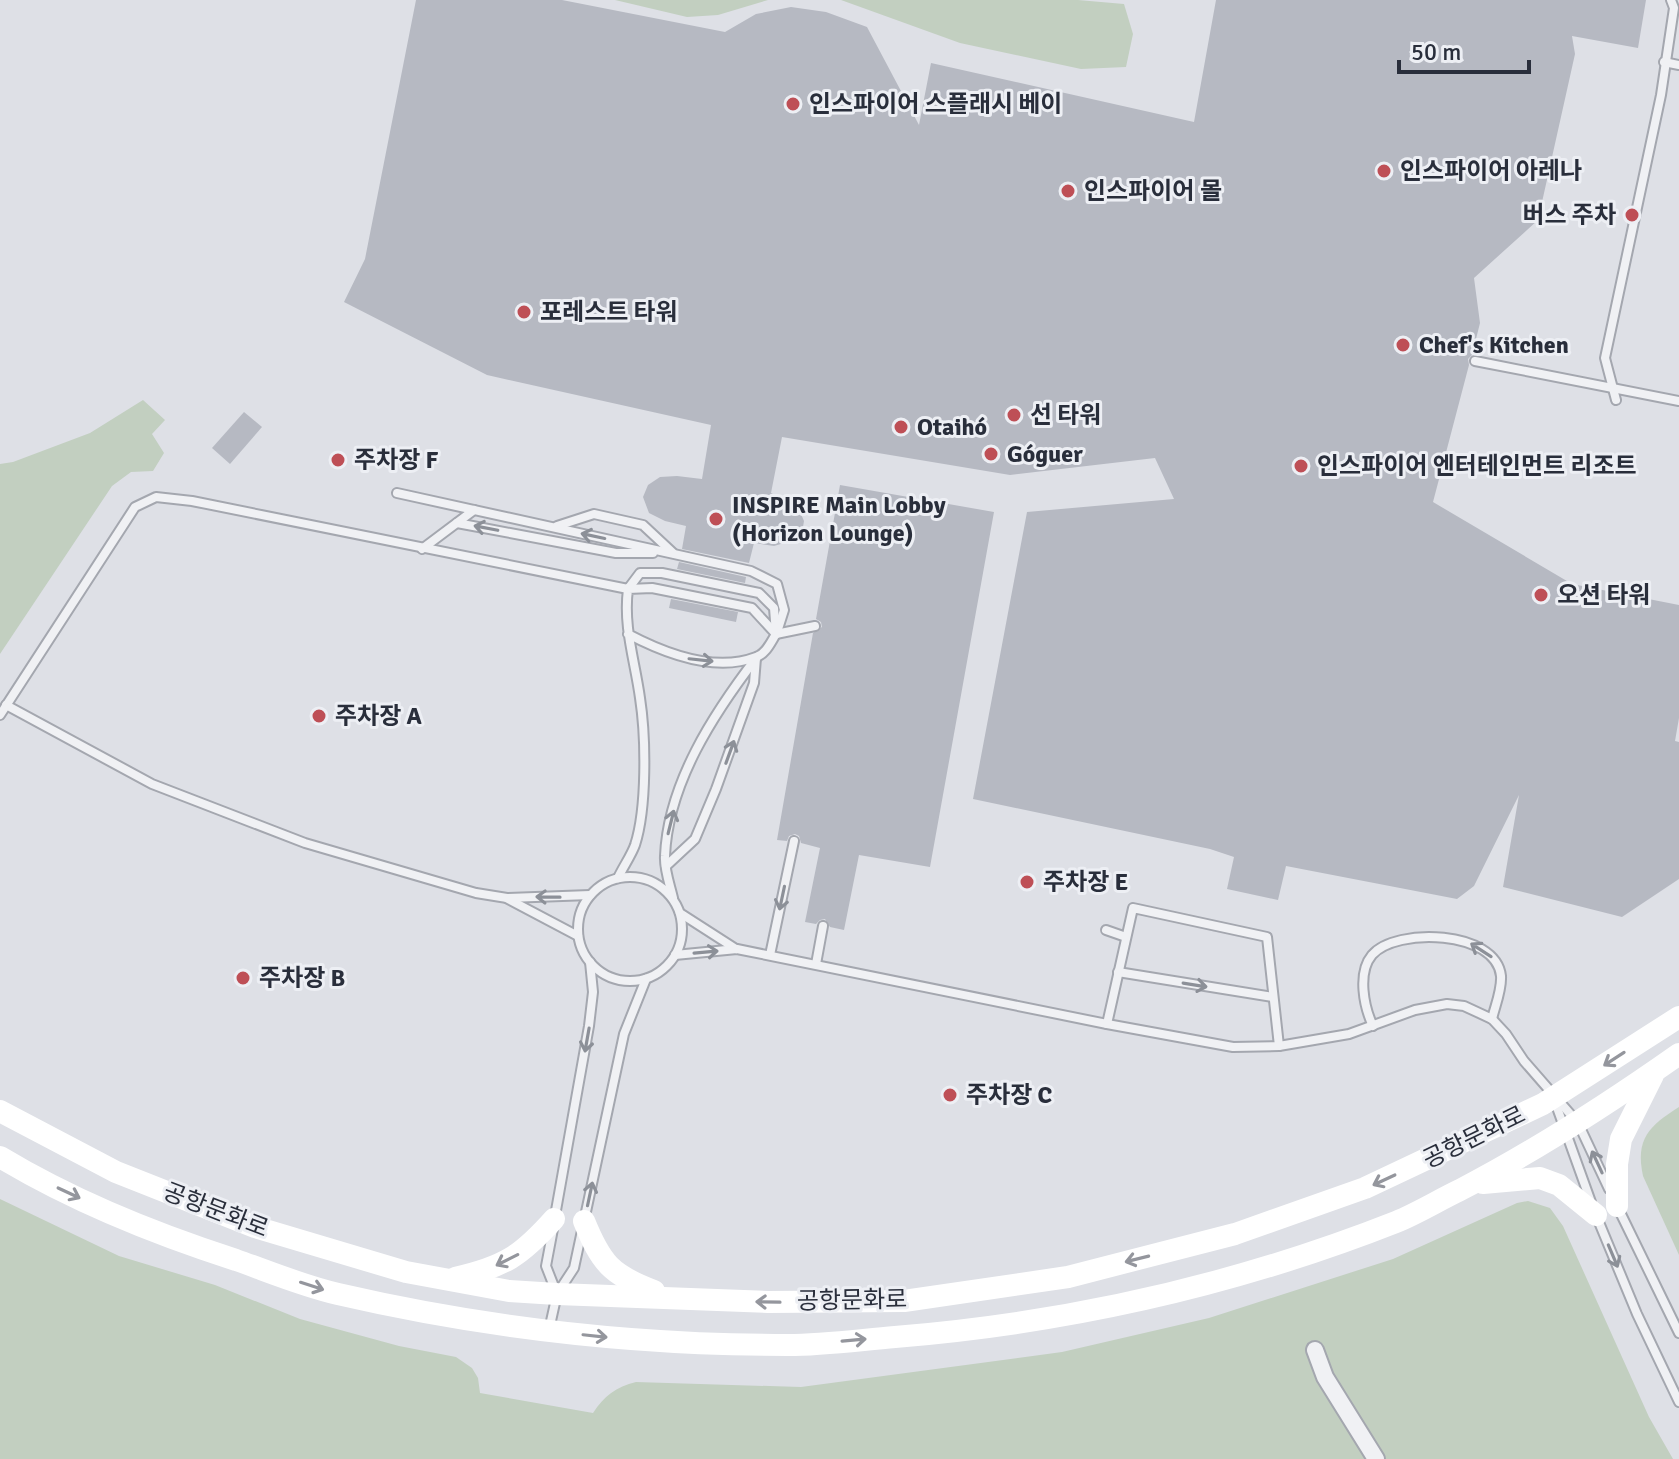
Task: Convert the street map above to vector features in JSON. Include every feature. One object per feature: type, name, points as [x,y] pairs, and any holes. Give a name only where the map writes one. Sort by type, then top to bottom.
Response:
[{"type":"street","name":"공항문화로","points":[[0,1111],[116,1172],[255,1227],[406,1272],[509,1291],[557,1294],[768,1302],[904,1301],[1068,1277],[1235,1234],[1365,1188],[1510,1121],[1554,1097],[1679,1017]]},
{"type":"street","name":"공항문화로","points":[[0,1157],[25,1172],[166,1237],[335,1293],[501,1325],[549,1331],[651,1341],[792,1345],[957,1332],[1083,1314],[1236,1277],[1399,1221],[1528,1155],[1679,1054]]},
{"type":"street","points":[[1617,1206],[1617,1164],[1621,1139],[1656,1070]]},
{"type":"street","points":[[1470,1184],[1540,1178],[1559,1185],[1596,1215]]},
{"type":"street","points":[[447,1279],[481,1272],[514,1258],[554,1219]]},
{"type":"street","points":[[584,1221],[595,1249],[608,1268],[626,1281],[673,1299]]},
{"type":"street","points":[[1315,1350],[1325,1377],[1376,1459]]},
{"type":"lane","points":[[1616,400],[1605,358],[1661,95],[1674,8],[1671,0]]},
{"type":"lane","points":[[1664,62],[1679,65]]},
{"type":"lane","points":[[1475,361],[1679,401]]},
{"type":"lane","points":[[397,493],[751,571],[777,584],[784,610],[776,634],[766,651],[757,657],[721,704],[686,773],[668,825],[666,866],[673,899]]},
{"type":"lane","points":[[0,715],[135,507],[156,497],[192,501],[628,589],[652,588],[752,608],[776,634]]},
{"type":"lane","points":[[422,549],[474,510]]},
{"type":"lane","points":[[553,528],[594,514],[643,525],[674,554]]},
{"type":"lane","points":[[457,523],[616,553],[674,554]]},
{"type":"lane","points":[[618,878],[635,845],[643,765],[641,700],[625,611],[628,589],[640,573],[662,573],[759,593],[774,608],[776,634]]},
{"type":"lane","points":[[776,634],[815,626]]},
{"type":"lane","points":[[628,634],[663,653],[696,661],[726,662],[757,657]]},
{"type":"lane","points":[[666,866],[695,839],[706,814],[754,683],[757,657]]},
{"type":"lane","points":[[6,705],[152,784],[305,843],[476,893],[507,898],[590,895]]},
{"type":"lane","points":[[770,955],[794,841]]},
{"type":"lane","points":[[557,1294],[546,1266],[593,992],[590,962],[578,936],[582,907],[602,884],[618,878],[633,876],[663,887],[680,913],[683,927],[681,942],[668,965],[646,979],[631,981],[616,979],[590,962]]},
{"type":"lane","points":[[507,898],[578,936]]},
{"type":"lane","points":[[1107,1024],[1133,908],[1267,937],[1279,1046]]},
{"type":"lane","points":[[680,913],[737,949]]},
{"type":"lane","points":[[816,964],[823,926]]},
{"type":"lane","points":[[1106,930],[1126,937]]},
{"type":"lane","points":[[1373,1026],[1365,1009],[1365,970],[1372,955],[1385,946],[1413,938],[1443,936],[1469,942],[1491,955],[1501,975],[1492,1019]]},
{"type":"lane","points":[[675,955],[737,949],[1233,1047],[1279,1046],[1349,1034],[1415,1010],[1447,1004],[1464,1006],[1492,1019],[1554,1097],[1617,1206],[1679,1333]]},
{"type":"lane","points":[[1118,972],[1273,997]]},
{"type":"lane","points":[[549,1331],[557,1294],[574,1268],[624,1034],[646,979]]},
{"type":"lane","points":[[1554,1097],[1571,1127],[1596,1215],[1637,1314],[1679,1402]]},
{"type":"green space","points":[[615,0],[768,0],[718,15],[687,17]]},
{"type":"green space","points":[[841,0],[1078,0],[1124,4],[1133,34],[1126,67],[1081,69],[960,43]]},
{"type":"green space","points":[[143,400],[165,420],[152,434],[164,453],[153,471],[131,472],[112,486],[0,654],[0,464],[90,433]]},
{"type":"green space","points":[[1679,1107],[1679,1255],[1643,1176],[1641,1152],[1652,1127]]},
{"type":"green space","points":[[0,1199],[119,1256],[215,1285],[300,1319],[399,1346],[456,1357],[472,1368],[478,1378],[480,1393],[593,1413],[611,1393],[636,1382],[801,1387],[1062,1352],[1209,1318],[1393,1259],[1517,1203],[1528,1201],[1550,1208],[1563,1226],[1649,1417],[1673,1459],[0,1459]]},
{"type":"building","name":"인스파이어 엔터테인먼트 리조트","points":[[416,0],[562,0],[725,32],[756,14],[791,7],[826,12],[867,27],[919,125],[931,63],[1194,122],[1216,0],[1646,0],[1638,48],[1572,36],[1575,54],[1538,220],[1474,278],[1480,323],[1472,355],[1468,359],[1433,502],[1572,584],[1679,605],[1679,718],[1675,741],[1679,742],[1679,879],[1622,917],[1503,887],[1519,795],[1474,886],[1457,899],[1286,866],[1278,900],[1227,889],[1234,857],[1210,849],[973,799],[1027,512],[1174,499],[1155,458],[1010,475],[782,437],[771,493],[798,507],[804,521],[802,533],[791,541],[774,546],[754,543],[749,563],[682,549],[686,526],[649,513],[643,497],[648,485],[660,477],[702,479],[711,425],[487,375],[344,302],[365,259]]},
{"type":"building","points":[[244,412],[262,427],[230,464],[212,448]]},
{"type":"building","points":[[840,485],[994,512],[930,867],[859,855],[844,930],[830,927],[825,919],[816,924],[805,922],[820,848],[801,843],[795,834],[789,836],[787,841],[777,840],[813,633],[822,627],[816,619]]},
{"type":"building","points":[[679,562],[746,577],[745,583],[677,569]]},
{"type":"building","points":[[671,599],[738,612],[736,622],[669,608]]},
{"type":"place","name":"인스파이어 스플래시 베이","points":[[793,104]]},
{"type":"place","name":"인스파이어 아레나","points":[[1384,171]]},
{"type":"place","name":"인스파이어 몰","points":[[1068,191]]},
{"type":"place","name":"버스 주차","points":[[1632,215]]},
{"type":"place","name":"포레스트 타워","points":[[524,312]]},
{"type":"place","name":"Chef's Kitchen","points":[[1403,345]]},
{"type":"place","name":"선 타워","points":[[1014,415]]},
{"type":"place","name":"Otaihó","points":[[901,427]]},
{"type":"place","name":"Góguer","points":[[991,454]]},
{"type":"place","name":"주차장 F","points":[[338,460]]},
{"type":"place","name":"인스파이어 엔터테인먼트 리조트","points":[[1301,466]]},
{"type":"place","name":"INSPIRE Main Lobby (Horizon Lounge)","points":[[716,519]]},
{"type":"place","name":"오션 타워","points":[[1541,595]]},
{"type":"place","name":"주차장 A","points":[[319,716]]},
{"type":"place","name":"주차장 E","points":[[1027,882]]},
{"type":"place","name":"주차장 B","points":[[243,978]]},
{"type":"place","name":"주차장 C","points":[[950,1095]]}]
